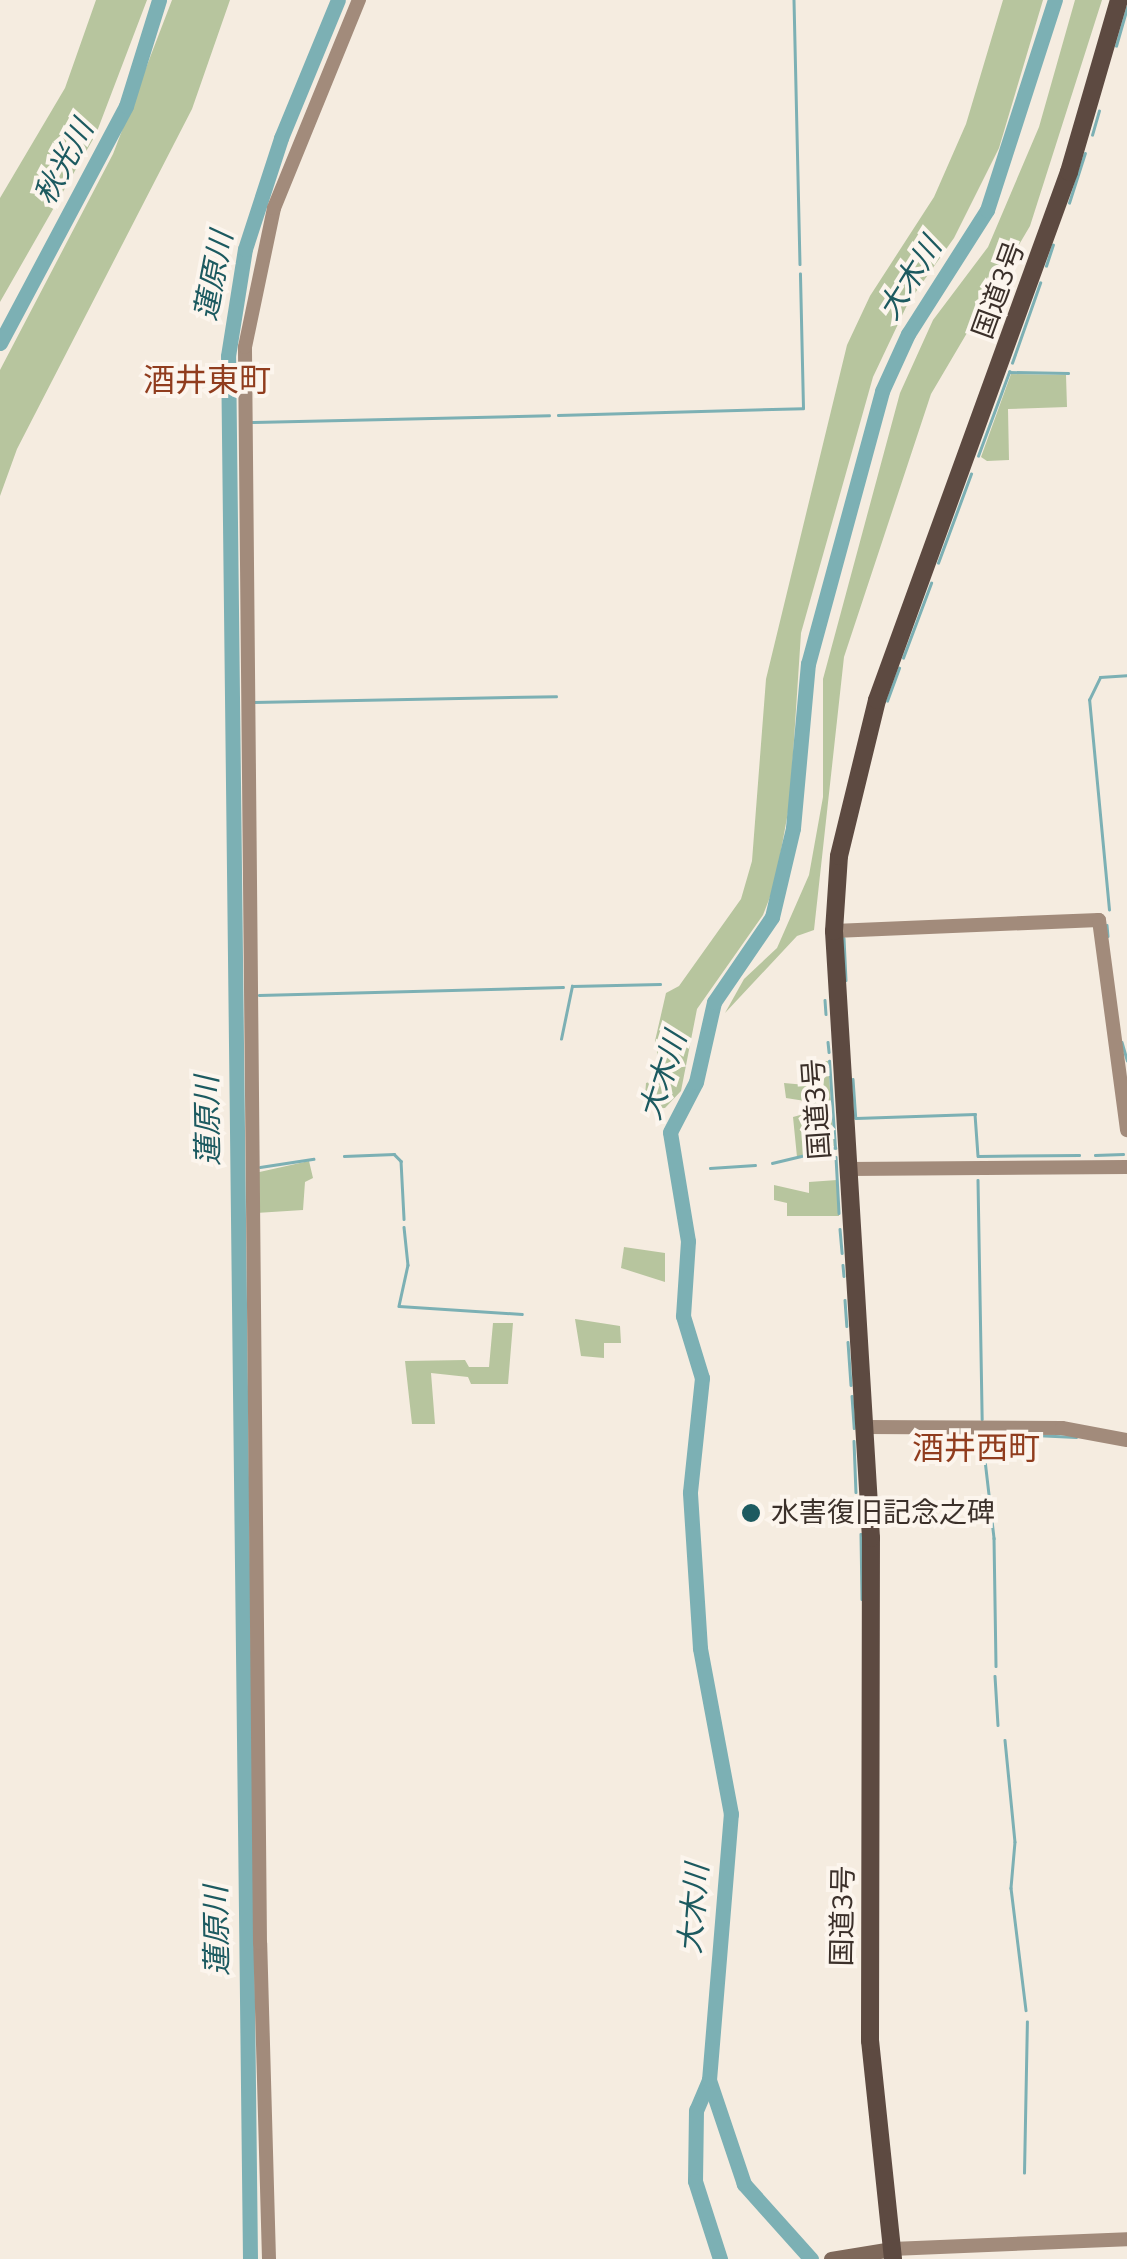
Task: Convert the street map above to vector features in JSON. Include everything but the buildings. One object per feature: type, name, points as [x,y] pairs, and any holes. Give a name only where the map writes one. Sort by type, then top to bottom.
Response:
[{"type":"highway","name":"国道3号","points":[[892,2254],[870,2041],[875,1734],[865,1427],[834,932],[839,856],[862,750],[1070,172],[1119,0]]},
{"type":"main road","points":[[831,2259],[892,2254]]},
{"type":"street","points":[[269,2259],[254,1437],[245,347],[274,208],[359,0]]},
{"type":"street","points":[[834,932],[1099,920],[1127,1130]]},
{"type":"street","points":[[848,1170],[1127,1167]]},
{"type":"street","points":[[865,1427],[1062,1428],[1127,1440]]},
{"type":"street","points":[[892,2254],[1127,2239]]},
{"type":"green space","points":[[96,0],[147,0],[96,134],[0,302],[0,198],[65,88]]},
{"type":"green space","points":[[172,0],[230,0],[192,109],[17,449],[0,496],[0,370],[113,154]]},
{"type":"green space","points":[[1003,0],[1043,0],[999,148],[954,238],[908,303],[873,377],[801,633],[790,801],[775,884],[763,915],[697,1009],[681,1091],[665,1108],[644,1109],[646,1083],[653,1081],[659,1062],[655,1041],[666,993],[679,986],[741,899],[752,861],[766,679],[847,345],[870,296],[934,197],[966,124]]},
{"type":"green space","points":[[1075,0],[1102,0],[1030,226],[931,394],[844,657],[814,930],[797,936],[725,1013],[744,979],[777,948],[809,875],[823,797],[823,679],[900,393],[933,320],[988,247],[1039,127]]},
{"type":"green space","points":[[1011,374],[1066,375],[1067,407],[1008,409],[1009,460],[987,461],[981,457]]},
{"type":"green space","points":[[813,1061],[828,1061],[834,1146],[797,1157],[793,1117],[804,1114],[805,1101],[786,1098],[784,1083],[806,1085]]},
{"type":"green space","points":[[309,1161],[313,1178],[305,1182],[303,1210],[256,1213],[255,1173]]},
{"type":"green space","points":[[837,1180],[839,1216],[787,1216],[787,1203],[774,1200],[774,1185],[809,1193],[809,1182]]},
{"type":"green space","points":[[624,1247],[665,1253],[665,1282],[621,1268]]},
{"type":"green space","points":[[575,1319],[620,1326],[621,1343],[604,1343],[604,1358],[581,1356]]},
{"type":"green space","points":[[493,1323],[513,1323],[508,1384],[471,1384],[468,1377],[431,1373],[435,1424],[412,1424],[405,1361],[465,1360],[469,1367],[489,1367]]},
{"type":"waterway","name":"秋光川","points":[[0,343],[126,106],[159,0]]},
{"type":"waterway","name":"蓮原川","points":[[250,2259],[228,356],[245,249],[281,138],[338,0]]},
{"type":"waterway","points":[[794,0],[800,264]]},
{"type":"waterway","name":"大木川","points":[[811,2259],[744,2184],[709,2080],[731,1814],[700,1648],[690,1492],[702,1378],[683,1316],[688,1241],[670,1132],[696,1082],[714,1002],[772,917],[793,828],[808,664],[882,391],[908,334],[987,210],[1055,0]]},
{"type":"waterway","points":[[1116,46],[1127,8]]},
{"type":"waterway","points":[[1092,135],[1099,111]]},
{"type":"waterway","points":[[1069,203],[1085,153]]},
{"type":"waterway","points":[[1046,266],[1053,245]]},
{"type":"waterway","points":[[558,415],[803,408],[800,274]]},
{"type":"waterway","points":[[1012,363],[1040,283]]},
{"type":"waterway","points":[[978,456],[1009,372],[1068,373]]},
{"type":"waterway","points":[[251,422],[549,415]]},
{"type":"waterway","points":[[938,563],[971,474]]},
{"type":"waterway","points":[[903,658],[931,583]]},
{"type":"waterway","points":[[887,701],[899,668]]},
{"type":"waterway","points":[[1109,910],[1089,700],[1100,677],[1127,675]]},
{"type":"waterway","points":[[252,702],[556,696]]},
{"type":"waterway","points":[[1107,925],[1108,936]]},
{"type":"waterway","points":[[844,938],[846,980]]},
{"type":"waterway","points":[[561,1039],[572,986],[660,984]]},
{"type":"waterway","points":[[259,995],[563,987]]},
{"type":"waterway","points":[[825,1000],[826,1014]]},
{"type":"waterway","points":[[828,1042],[829,1052]]},
{"type":"waterway","points":[[1122,1042],[1127,1060]]},
{"type":"waterway","points":[[772,1163],[835,1148],[829,1061]]},
{"type":"waterway","points":[[853,1079],[856,1118],[975,1114],[978,1156],[1079,1155]]},
{"type":"waterway","points":[[344,1156],[394,1154],[401,1161],[404,1219]]},
{"type":"waterway","points":[[1095,1155],[1123,1154]]},
{"type":"waterway","points":[[836,1157],[839,1213]]},
{"type":"waterway","points":[[260,1167],[313,1159]]},
{"type":"waterway","points":[[710,1168],[755,1165]]},
{"type":"waterway","points":[[978,1180],[982,1419]]},
{"type":"waterway","points":[[404,1227],[408,1265],[399,1306],[522,1314]]},
{"type":"waterway","points":[[840,1229],[842,1253]]},
{"type":"waterway","points":[[843,1265],[844,1276]]},
{"type":"waterway","points":[[845,1300],[847,1326]]},
{"type":"waterway","points":[[848,1342],[851,1385]]},
{"type":"waterway","points":[[852,1396],[854,1428]]},
{"type":"waterway","points":[[982,1434],[994,1538],[996,1666]]},
{"type":"waterway","points":[[1034,1435],[1076,1437]]},
{"type":"waterway","points":[[854,1441],[856,1492]]},
{"type":"waterway","points":[[857,1498],[860,1516]]},
{"type":"waterway","points":[[861,1534],[862,1599]]},
{"type":"waterway","points":[[995,1676],[998,1725]]},
{"type":"waterway","points":[[1005,1740],[1015,1842],[1011,1888],[1026,2010]]},
{"type":"waterway","points":[[1024,2173],[1027,2022]]},
{"type":"waterway","points":[[709,2080],[696,2110],[695,2181],[720,2259]]},
{"type":"place","name":"水害復旧記念之碑","points":[[751,1513]]},
{"type":"district","name":"酒井東町","points":[[207,381]]},
{"type":"district","name":"酒井西町","points":[[976,1449]]}]
